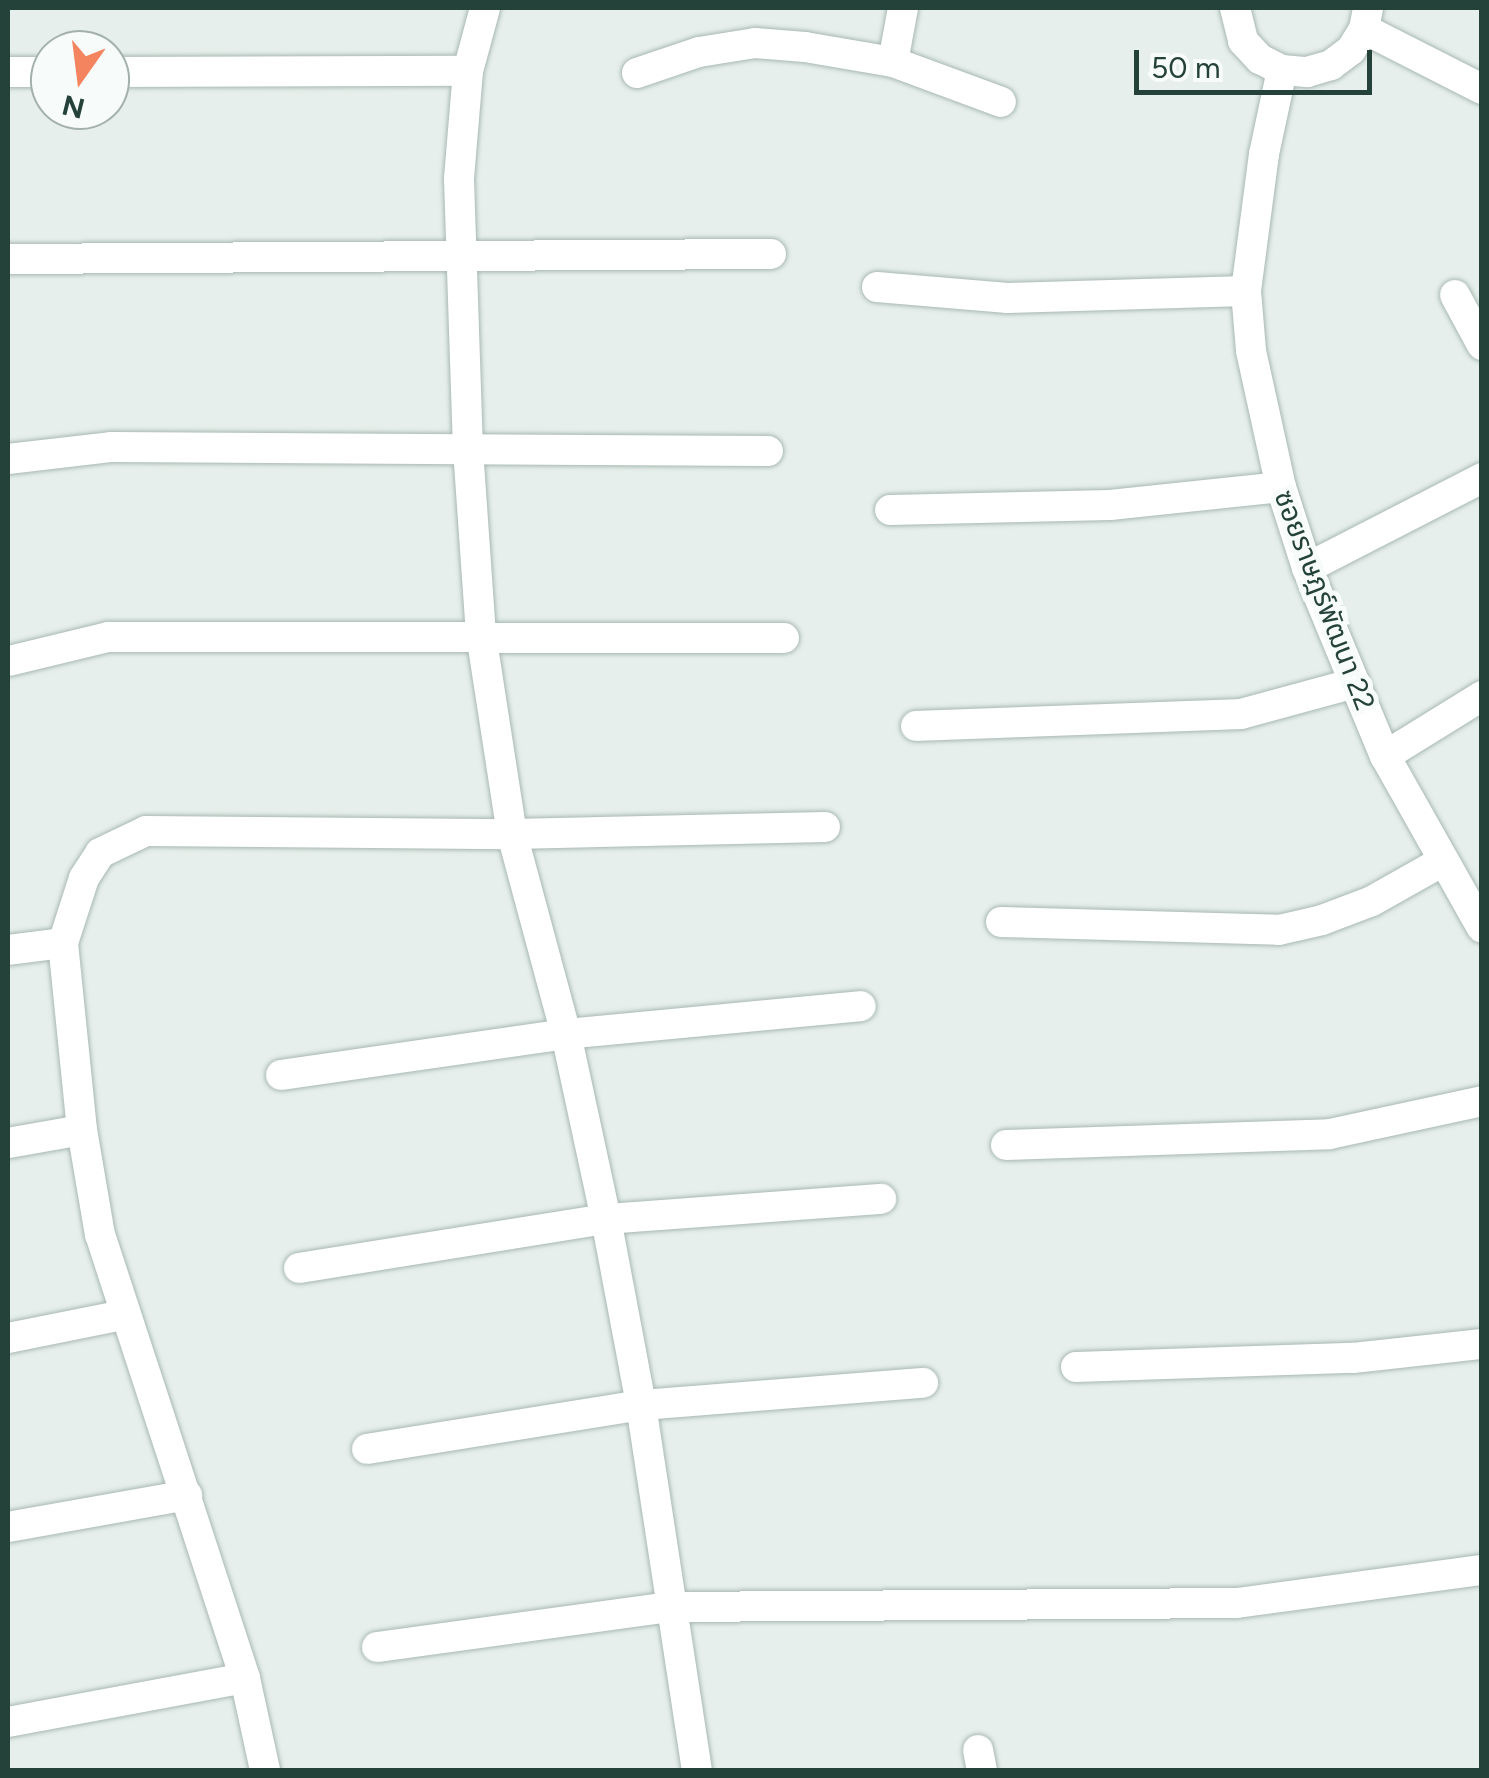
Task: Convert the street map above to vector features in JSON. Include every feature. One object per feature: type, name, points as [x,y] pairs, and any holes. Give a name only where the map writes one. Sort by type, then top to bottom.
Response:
[{"type":"street","points":[[485,8],[468,71],[459,179],[468,449],[481,634],[512,834],[566,1034],[606,1219],[641,1405],[697,1770]]},
{"type":"street","points":[[893,62],[902,8]]},
{"type":"street","points":[[1234,8],[1243,41],[1260,59],[1282,70],[1307,72],[1331,65],[1351,50],[1366,18],[1482,88]]},
{"type":"street","points":[[637,73],[699,52],[755,43],[893,62],[1000,102]]},
{"type":"street","name":"ซอยราษฎร์พัฒนา 22","points":[[1282,70],[1264,154],[1246,291],[1251,351],[1281,488],[1307,568],[1384,756],[1482,928]]},
{"type":"street","points":[[130,72],[468,71]]},
{"type":"street","points":[[8,259],[771,254]]},
{"type":"street","points":[[877,287],[1008,298],[1246,291]]},
{"type":"street","points":[[1454,295],[1482,345]]},
{"type":"street","points":[[8,459],[112,448],[768,451]]},
{"type":"street","points":[[1307,568],[1482,478]]},
{"type":"street","points":[[890,510],[1110,505],[1281,488]]},
{"type":"street","points":[[9,661],[108,637],[481,634],[784,638]]},
{"type":"street","points":[[916,726],[1241,714],[1355,684]]},
{"type":"street","points":[[1384,756],[1482,696]]},
{"type":"street","points":[[265,1770],[245,1678],[100,1235],[82,1130],[64,943],[79,890],[100,853],[146,831],[512,834],[824,827]]},
{"type":"street","points":[[1001,922],[1279,930],[1322,920],[1372,901],[1443,861]]},
{"type":"street","points":[[8,950],[64,943]]},
{"type":"street","points":[[281,1074],[566,1034],[861,1006]]},
{"type":"street","points":[[1006,1145],[1330,1134],[1482,1102]]},
{"type":"street","points":[[8,1142],[82,1130]]},
{"type":"street","points":[[300,1268],[606,1219],[881,1199]]},
{"type":"street","points":[[8,1338],[123,1314]]},
{"type":"street","points":[[1076,1367],[1353,1358],[1482,1344]]},
{"type":"street","points":[[367,1450],[641,1405],[923,1383]]},
{"type":"street","points":[[8,1527],[186,1494]]},
{"type":"street","points":[[378,1647],[670,1607],[1237,1603],[1482,1570]]},
{"type":"street","points":[[8,1722],[245,1678]]}]
